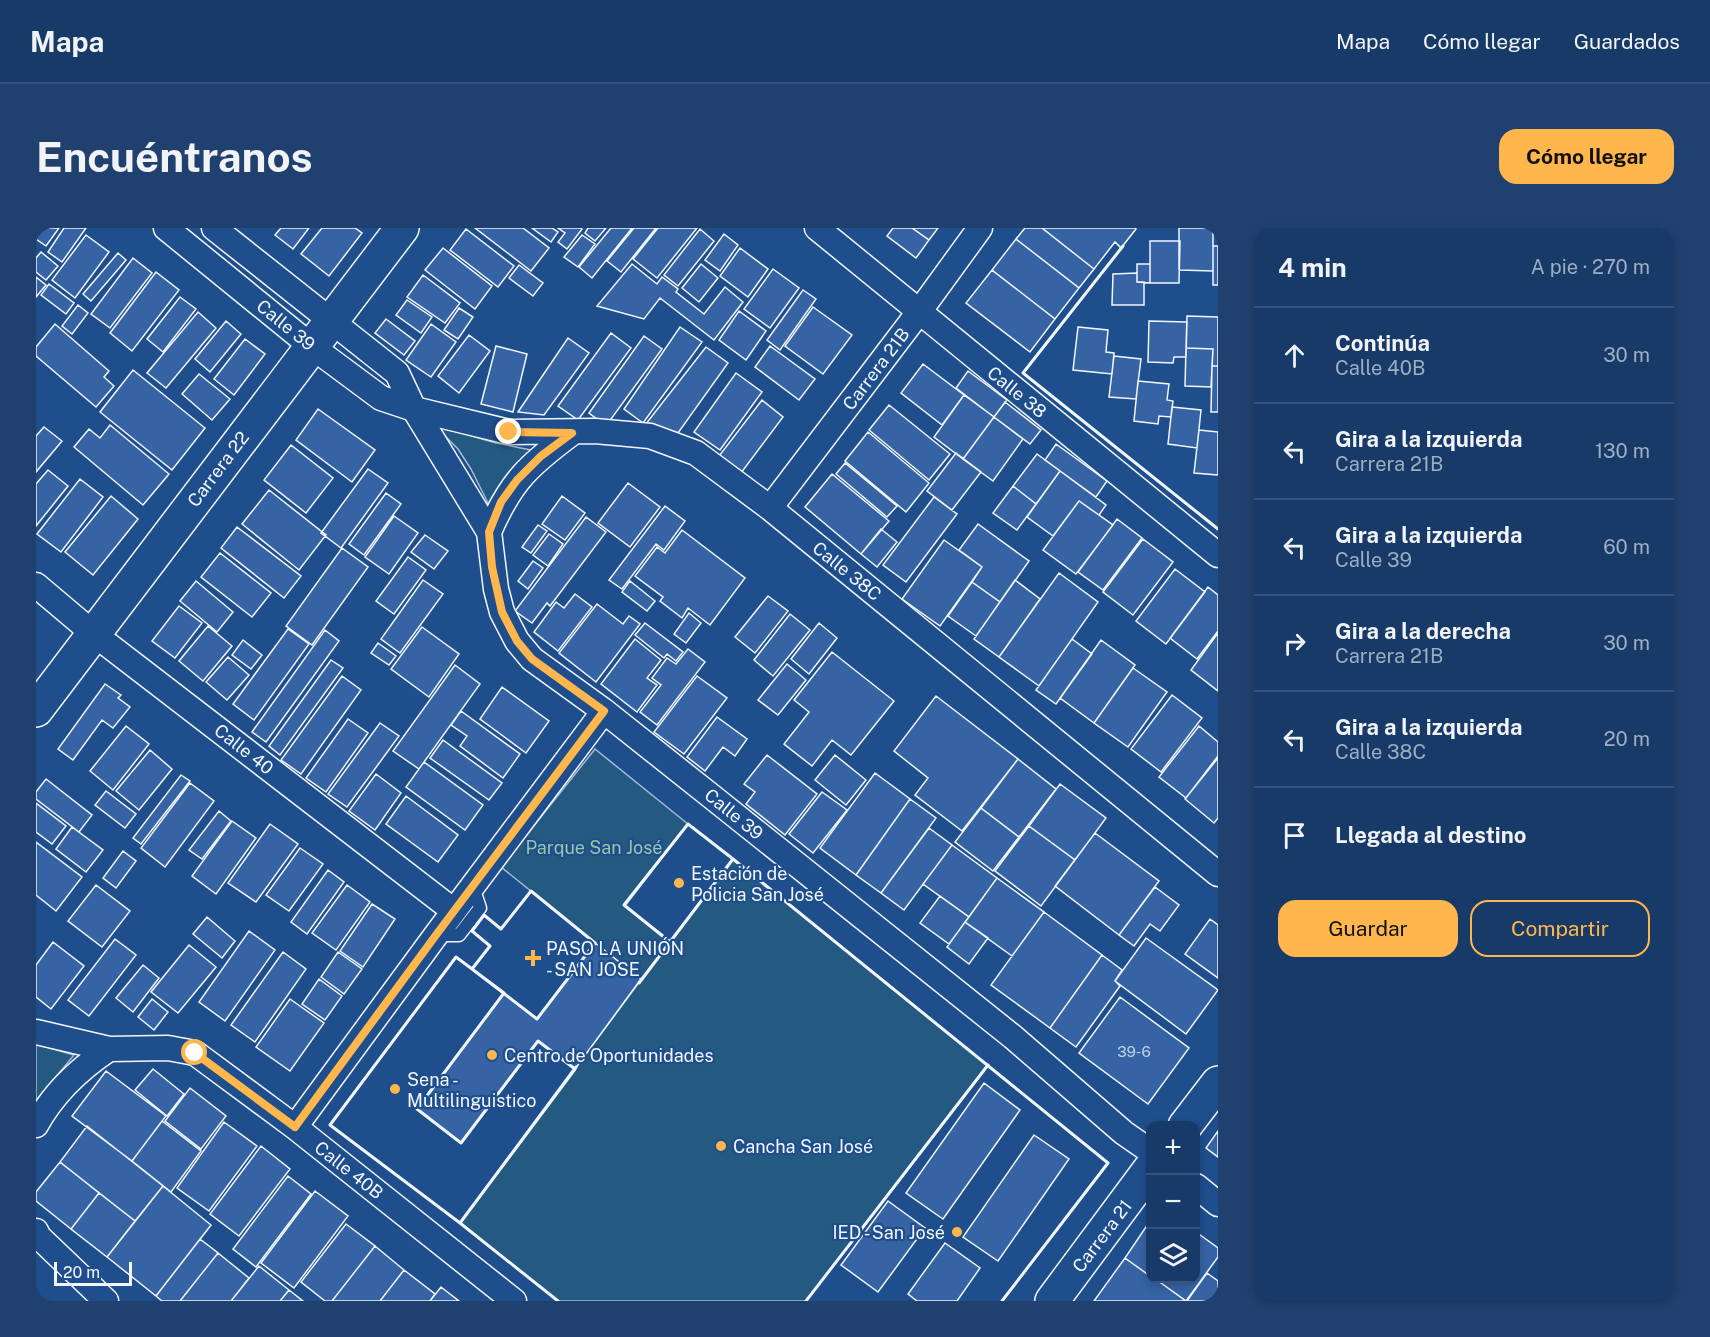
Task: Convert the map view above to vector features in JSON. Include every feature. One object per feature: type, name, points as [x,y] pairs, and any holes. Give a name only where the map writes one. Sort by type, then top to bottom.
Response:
[{"type":"street","name":"Calle 39","points":[[166,228],[311,346],[381,398],[414,409]]},
{"type":"street","name":"Calle 39","points":[[214,228],[397,373],[414,409],[489,532],[496,590],[502,612],[517,641],[532,659],[604,711],[1013,1037],[1124,1133],[1146,1148]]},
{"type":"street","name":"Carrera 22","points":[[36,710],[402,228]]},
{"type":"street","name":"Calle 38","points":[[817,228],[1218,555]]},
{"type":"street","name":"Carrera 21B","points":[[770,508],[980,228]]},
{"type":"street","name":"Calle 38C","points":[[414,409],[509,432],[624,433],[650,436],[696,453],[770,508],[1218,874]]},
{"type":"street","points":[[489,532],[501,502],[517,480],[541,456],[572,433]]},
{"type":"street","name":"Calle 40","points":[[36,585],[94,634],[454,911]]},
{"type":"street","points":[[295,1127],[472,885],[604,711]]},
{"type":"street","name":"Calle 40B","points":[[36,1032],[110,1049],[168,1048],[195,1053],[295,1127],[514,1301]]},
{"type":"street","points":[[36,1125],[56,1095],[82,1066],[110,1049]]},
{"type":"street","points":[[1188,1121],[1218,1083]]},
{"type":"street","name":"Carrera 21","points":[[1052,1301],[1146,1175]]},
{"type":"street","points":[[1200,1189],[1218,1204]]},
{"type":"street","points":[[36,1231],[39,1237],[106,1301]]},
{"type":"lane","points":[[436,935],[459,935],[480,908],[472,885]]},
{"type":"green space","points":[[434,425],[496,443],[536,451],[510,475],[489,505],[458,449]]},
{"type":"green space","name":"Cancha San José","points":[[595,749],[688,824],[625,906],[671,941],[733,859],[988,1065],[806,1301],[558,1301],[460,1223],[641,980],[501,867]]},
{"type":"green space","points":[[36,1044],[74,1055],[36,1101]]},
{"type":"building","points":[[36,228],[59,228],[46,246],[36,239]]},
{"type":"building","points":[[64,228],[86,228],[62,262],[48,252]]},
{"type":"building","points":[[281,228],[309,228],[293,249],[275,235]]},
{"type":"building","points":[[322,228],[355,228],[362,233],[329,276],[301,254]]},
{"type":"building","points":[[475,228],[523,228],[549,248],[531,271]]},
{"type":"building","points":[[532,228],[552,228],[558,232],[551,242]]},
{"type":"building","points":[[558,228],[582,229],[567,249],[558,242],[565,233]]},
{"type":"building","points":[[588,228],[606,228],[595,241],[585,233]]},
{"type":"building","points":[[611,228],[632,228],[592,278],[579,267]]},
{"type":"building","points":[[634,228],[656,228],[621,272],[607,261]]},
{"type":"building","points":[[658,228],[697,228],[657,278],[633,259]]},
{"type":"building","points":[[893,228],[912,228],[929,240],[916,258],[887,236]]},
{"type":"building","points":[[912,228],[938,228],[929,240]]},
{"type":"building","points":[[1025,228],[1042,228],[1094,269],[1079,288],[1016,239]]},
{"type":"building","points":[[1042,228],[1136,229],[1121,248],[1115,242],[1094,269]]},
{"type":"building","points":[[1179,228],[1213,228],[1213,271],[1179,270]]},
{"type":"building","points":[[466,229],[514,266],[498,287],[450,250]]},
{"type":"building","points":[[700,229],[714,241],[678,286],[664,275]]},
{"type":"building","points":[[724,234],[738,245],[720,271],[705,260]]},
{"type":"building","points":[[86,235],[109,252],[75,298],[52,280]]},
{"type":"building","points":[[582,235],[595,244],[578,267],[564,257]]},
{"type":"building","points":[[1016,239],[1079,288],[1055,319],[992,270]]},
{"type":"building","points":[[1150,241],[1180,241],[1179,283],[1150,283]]},
{"type":"building","points":[[1213,246],[1218,246],[1218,285],[1213,285]]},
{"type":"building","points":[[443,248],[492,286],[475,309],[425,270]]},
{"type":"building","points":[[740,248],[768,269],[748,297],[720,276]]},
{"type":"building","points":[[41,252],[58,266],[46,280],[36,272],[36,258]]},
{"type":"building","points":[[118,253],[126,260],[91,301],[83,294]]},
{"type":"building","points":[[133,258],[152,273],[110,328],[91,314]]},
{"type":"building","points":[[632,264],[657,284],[662,277],[678,289],[676,292],[704,314],[725,287],[743,302],[714,340],[660,298],[644,319],[597,306]]},
{"type":"building","points":[[701,264],[718,278],[699,302],[682,288]]},
{"type":"building","points":[[1137,264],[1150,264],[1150,283],[1137,282]]},
{"type":"building","points":[[519,265],[543,283],[533,296],[509,278]]},
{"type":"building","points":[[773,269],[799,288],[770,328],[744,309]]},
{"type":"building","points":[[992,270],[1055,319],[1030,352],[966,303]]},
{"type":"building","points":[[156,272],[179,290],[132,351],[110,333]]},
{"type":"building","points":[[1137,273],[1137,282],[1144,282],[1144,305],[1112,305],[1113,274]]},
{"type":"building","points":[[423,275],[460,303],[445,323],[407,297]]},
{"type":"building","points":[[36,277],[46,285],[36,297]]},
{"type":"building","points":[[49,284],[74,303],[66,314],[41,295]]},
{"type":"building","points":[[803,290],[816,299],[780,350],[767,340]]},
{"type":"building","points":[[180,297],[196,309],[163,352],[147,339]]},
{"type":"building","points":[[407,300],[432,317],[421,333],[396,315]]},
{"type":"building","points":[[78,305],[88,313],[72,334],[62,326]]},
{"type":"building","points":[[813,307],[852,335],[823,374],[785,346]]},
{"type":"building","points":[[459,308],[473,317],[458,339],[444,330]]},
{"type":"building","points":[[739,311],[766,331],[746,360],[719,340]]},
{"type":"building","points":[[198,312],[216,328],[166,388],[147,373]]},
{"type":"building","points":[[1187,316],[1218,317],[1218,366],[1212,366],[1213,349],[1186,348]]},
{"type":"building","points":[[386,319],[415,341],[404,355],[375,333]]},
{"type":"building","points":[[226,321],[241,334],[210,372],[195,359]]},
{"type":"building","points":[[1149,321],[1187,322],[1186,357],[1174,357],[1173,363],[1148,362]]},
{"type":"building","points":[[55,324],[109,371],[104,377],[114,386],[96,407],[36,356],[36,347]]},
{"type":"building","points":[[431,324],[456,342],[431,377],[406,360]]},
{"type":"building","points":[[680,327],[702,342],[643,423],[624,409]]},
{"type":"building","points":[[1078,327],[1108,330],[1106,352],[1114,353],[1112,374],[1073,370]]},
{"type":"building","points":[[611,333],[631,348],[578,420],[558,406]]},
{"type":"building","points":[[469,335],[490,351],[459,393],[438,376]]},
{"type":"building","points":[[644,336],[662,349],[606,426],[589,413]]},
{"type":"building","points":[[568,338],[589,353],[544,415],[518,412]]},
{"type":"building","points":[[245,339],[265,354],[234,395],[214,379]]},
{"type":"building","points":[[496,346],[527,354],[513,412],[481,404]]},
{"type":"building","points":[[770,346],[815,379],[799,400],[755,367]]},
{"type":"building","points":[[706,347],[728,363],[678,433],[645,425]]},
{"type":"building","points":[[1186,348],[1213,349],[1211,387],[1185,386]]},
{"type":"building","points":[[1114,356],[1141,359],[1136,399],[1109,397]]},
{"type":"building","points":[[923,364],[964,395],[942,425],[901,393]]},
{"type":"building","points":[[1212,366],[1218,366],[1218,412],[1211,412]]},
{"type":"building","points":[[133,370],[205,428],[172,470],[100,412]]},
{"type":"building","points":[[968,371],[1007,400],[994,417],[956,388]]},
{"type":"building","points":[[736,373],[762,392],[720,450],[694,432]]},
{"type":"building","points":[[199,374],[230,399],[212,420],[182,394]]},
{"type":"building","points":[[1138,381],[1169,384],[1167,400],[1173,401],[1171,417],[1159,416],[1158,424],[1134,421]]},
{"type":"building","points":[[964,395],[994,417],[963,459],[934,437]]},
{"type":"building","points":[[762,400],[783,417],[741,473],[719,456]]},
{"type":"building","points":[[1005,402],[1041,430],[1030,444],[994,417]]},
{"type":"building","points":[[889,405],[950,454],[929,480],[869,430]]},
{"type":"building","points":[[1172,407],[1201,410],[1197,448],[1168,444]]},
{"type":"building","points":[[318,409],[375,450],[352,482],[296,440]]},
{"type":"building","points":[[994,417],[1023,439],[993,481],[963,459]]},
{"type":"building","points":[[110,425],[169,474],[143,505],[74,447],[89,429],[100,438]]},
{"type":"building","points":[[44,427],[62,441],[36,472],[36,436]]},
{"type":"building","points":[[1199,430],[1218,432],[1218,475],[1194,473]]},
{"type":"building","points":[[868,432],[929,483],[906,512],[845,461]]},
{"type":"building","points":[[1056,444],[1107,481],[1096,497],[1045,460]]},
{"type":"building","points":[[291,445],[333,478],[306,513],[264,480]]},
{"type":"building","points":[[956,453],[981,472],[952,510],[927,491]]},
{"type":"building","points":[[1037,454],[1060,471],[1036,504],[1013,486]]},
{"type":"building","points":[[845,463],[897,506],[887,517],[836,474]]},
{"type":"building","points":[[368,469],[388,483],[341,548],[321,533]]},
{"type":"building","points":[[48,470],[68,486],[36,526],[36,484]]},
{"type":"building","points":[[1060,471],[1106,505],[1099,515],[1079,501],[1053,536],[1027,517]]},
{"type":"building","points":[[832,474],[889,521],[861,554],[805,507]]},
{"type":"building","points":[[80,479],[103,497],[61,552],[37,534]]},
{"type":"building","points":[[628,483],[660,507],[630,547],[598,523]]},
{"type":"building","points":[[1013,486],[1036,504],[1017,530],[993,513]]},
{"type":"building","points":[[269,490],[326,535],[299,570],[242,524]]},
{"type":"building","points":[[386,493],[401,504],[364,555],[349,544]]},
{"type":"building","points":[[111,496],[138,519],[93,575],[65,552]]},
{"type":"building","points":[[562,496],[585,513],[565,540],[542,524]]},
{"type":"building","points":[[934,497],[957,514],[906,582],[883,565]]},
{"type":"building","points":[[1079,501],[1113,525],[1076,574],[1043,550]]},
{"type":"building","points":[[665,506],[685,521],[664,550],[656,544],[622,589],[609,580]]},
{"type":"building","points":[[394,516],[418,533],[389,574],[365,557]]},
{"type":"building","points":[[586,517],[606,532],[550,606],[547,603],[532,623],[515,611]]},
{"type":"building","points":[[1117,519],[1142,538],[1103,590],[1078,572]]},
{"type":"building","points":[[978,524],[1029,561],[1000,602],[972,582],[982,567],[959,550]]},
{"type":"building","points":[[538,525],[547,531],[531,553],[522,547]]},
{"type":"building","points":[[237,527],[301,576],[284,598],[221,548]]},
{"type":"building","points":[[881,529],[897,542],[877,567],[861,554]]},
{"type":"building","points":[[682,530],[745,578],[710,625],[688,608],[682,618],[660,601],[663,597],[635,576],[657,547],[665,553]]},
{"type":"building","points":[[549,534],[563,544],[548,566],[533,555]]},
{"type":"building","points":[[425,535],[448,551],[434,569],[411,552]]},
{"type":"building","points":[[1143,539],[1173,562],[1133,615],[1103,592]]},
{"type":"building","points":[[944,540],[982,567],[940,626],[902,599]]},
{"type":"building","points":[[342,548],[368,567],[312,645],[286,626]]},
{"type":"building","points":[[220,553],[271,593],[252,617],[201,577]]},
{"type":"building","points":[[408,557],[426,570],[394,614],[376,601]]},
{"type":"building","points":[[533,561],[543,568],[528,589],[518,581]]},
{"type":"building","points":[[1175,569],[1205,592],[1166,644],[1136,621]]},
{"type":"building","points":[[1059,573],[1098,602],[1039,686],[999,657]]},
{"type":"building","points":[[423,580],[443,594],[400,653],[381,639]]},
{"type":"building","points":[[1015,580],[1040,599],[999,657],[974,639]]},
{"type":"building","points":[[196,581],[233,612],[217,632],[180,601]]},
{"type":"building","points":[[630,581],[655,601],[647,611],[622,592]]},
{"type":"building","points":[[972,582],[1000,602],[976,636],[948,616]]},
{"type":"building","points":[[1208,587],[1218,595],[1218,631],[1197,659],[1170,638]]},
{"type":"building","points":[[575,594],[592,607],[558,651],[534,632],[556,602],[564,608]]},
{"type":"building","points":[[768,596],[788,611],[755,653],[735,637]]},
{"type":"building","points":[[597,604],[623,624],[629,616],[640,624],[596,682],[559,653]]},
{"type":"building","points":[[179,606],[202,623],[175,658],[152,641]]},
{"type":"building","points":[[689,613],[701,623],[686,643],[674,634]]},
{"type":"building","points":[[790,614],[810,630],[773,676],[754,660]]},
{"type":"building","points":[[645,623],[683,652],[676,661],[667,654],[664,658],[635,635]]},
{"type":"building","points":[[819,623],[837,638],[809,674],[791,659]]},
{"type":"building","points":[[208,626],[232,646],[203,681],[179,661]]},
{"type":"building","points":[[422,627],[459,654],[429,697],[391,669]]},
{"type":"building","points":[[288,629],[309,644],[254,720],[233,704]]},
{"type":"building","points":[[325,630],[339,641],[266,742],[252,732]]},
{"type":"building","points":[[1218,633],[1218,691],[1191,670]]},
{"type":"building","points":[[635,639],[661,660],[647,678],[657,685],[637,712],[601,684]]},
{"type":"building","points":[[1072,639],[1092,654],[1056,704],[1036,690]]},
{"type":"building","points":[[243,640],[262,655],[251,669],[232,655]]},
{"type":"building","points":[[1101,640],[1135,665],[1094,723],[1060,698]]},
{"type":"building","points":[[378,643],[396,656],[389,665],[371,653]]},
{"type":"building","points":[[688,649],[705,662],[657,725],[640,712],[661,685],[652,678],[667,658],[676,664]]},
{"type":"building","points":[[832,652],[894,701],[851,755],[832,740],[812,766],[784,744],[809,712],[794,700]]},
{"type":"building","points":[[228,657],[249,675],[227,700],[206,682]]},
{"type":"building","points":[[331,660],[343,668],[280,755],[269,746]]},
{"type":"building","points":[[787,664],[806,680],[778,715],[758,700]]},
{"type":"building","points":[[455,665],[480,684],[419,769],[393,751]]},
{"type":"building","points":[[1133,668],[1167,692],[1128,747],[1094,723]]},
{"type":"building","points":[[342,676],[361,690],[301,774],[281,760]]},
{"type":"building","points":[[697,676],[727,698],[684,754],[654,732]]},
{"type":"building","points":[[105,684],[121,695],[118,698],[130,707],[113,728],[102,720],[73,760],[58,749]]},
{"type":"building","points":[[502,687],[549,721],[526,753],[480,719]]},
{"type":"building","points":[[1172,695],[1202,718],[1161,772],[1131,749]]},
{"type":"building","points":[[936,696],[1018,759],[962,831],[915,795],[928,778],[894,751]]},
{"type":"building","points":[[461,711],[520,754],[503,778],[460,746],[467,736],[451,725]]},
{"type":"building","points":[[717,717],[747,739],[735,756],[723,747],[705,771],[687,757]]},
{"type":"building","points":[[348,719],[368,733],[326,792],[306,778]]},
{"type":"building","points":[[380,723],[399,736],[347,807],[328,794]]},
{"type":"building","points":[[126,726],[149,744],[113,790],[90,771]]},
{"type":"building","points":[[1199,726],[1218,742],[1218,756],[1186,798],[1159,777]]},
{"type":"building","points":[[443,740],[502,783],[489,800],[430,758]]},
{"type":"building","points":[[150,750],[172,769],[139,810],[116,791]]},
{"type":"building","points":[[767,755],[817,794],[785,835],[746,804],[755,792],[744,784]]},
{"type":"building","points":[[835,755],[866,780],[846,805],[815,780]]},
{"type":"building","points":[[1218,758],[1218,818],[1214,823],[1185,799]]},
{"type":"building","points":[[1018,759],[1056,789],[1019,837],[981,808]]},
{"type":"building","points":[[424,762],[483,805],[465,830],[406,787]]},
{"type":"building","points":[[875,773],[910,799],[856,875],[820,848]]},
{"type":"building","points":[[376,774],[401,793],[375,830],[349,811]]},
{"type":"building","points":[[181,775],[190,781],[141,844],[133,838]]},
{"type":"building","points":[[46,779],[92,815],[79,832],[36,799],[36,792]]},
{"type":"building","points":[[190,783],[214,801],[165,867],[141,848]]},
{"type":"building","points":[[1060,784],[1106,818],[1075,860],[1029,826]]},
{"type":"building","points":[[106,791],[136,814],[125,828],[95,805]]},
{"type":"building","points":[[822,792],[847,810],[813,853],[789,834]]},
{"type":"building","points":[[406,796],[458,835],[438,862],[386,824]]},
{"type":"building","points":[[910,799],[936,818],[881,893],[856,875]]},
{"type":"building","points":[[36,803],[66,826],[52,844],[36,832]]},
{"type":"building","points":[[981,808],[1019,837],[993,871],[955,842]]},
{"type":"building","points":[[219,811],[231,821],[202,859],[189,850]]},
{"type":"building","points":[[232,821],[256,838],[216,894],[192,876]]},
{"type":"building","points":[[270,824],[298,844],[256,902],[228,883]]},
{"type":"building","points":[[1029,826],[1075,860],[1041,906],[995,871]]},
{"type":"building","points":[[72,827],[103,850],[86,872],[56,849]]},
{"type":"building","points":[[929,828],[952,845],[904,910],[881,893]]},
{"type":"building","points":[[1095,833],[1159,881],[1119,935],[1055,886]]},
{"type":"building","points":[[36,842],[82,877],[56,911],[36,895]]},
{"type":"building","points":[[952,845],[997,878],[969,917],[923,884]]},
{"type":"building","points":[[300,848],[323,864],[289,911],[266,895]]},
{"type":"building","points":[[123,851],[136,861],[116,888],[103,878]]},
{"type":"building","points":[[328,870],[344,882],[307,934],[291,922]]},
{"type":"building","points":[[997,878],[1044,912],[1012,956],[965,922]]},
{"type":"building","points":[[96,885],[130,911],[102,947],[68,921]]},
{"type":"building","points":[[347,885],[370,902],[336,950],[312,933]]},
{"type":"building","points":[[1155,887],[1179,905],[1160,931],[1150,924],[1134,946],[1119,935]]},
{"type":"building","points":[[940,896],[969,917],[949,944],[920,923]]},
{"type":"building","points":[[372,904],[395,919],[363,967],[340,951]]},
{"type":"building","points":[[1044,912],[1102,955],[1050,1028],[991,985]]},
{"type":"building","points":[[207,917],[235,941],[222,958],[193,934]]},
{"type":"building","points":[[1210,919],[1218,925],[1218,978],[1185,954]]},
{"type":"building","points":[[965,922],[988,938],[969,964],[947,947]]},
{"type":"building","points":[[249,931],[275,950],[225,1021],[199,1002]]},
{"type":"building","points":[[1146,938],[1218,990],[1186,1034],[1115,981]]},
{"type":"building","points":[[115,939],[136,955],[89,1016],[68,1000]]},
{"type":"building","points":[[53,942],[84,966],[51,1009],[36,997],[36,965]]},
{"type":"building","name":"Centro de Oportunidades","points":[[595,943],[641,979],[575,1069],[538,1041],[461,1143],[417,1109],[504,993],[537,1019]]},
{"type":"building","points":[[189,945],[216,967],[178,1013],[151,992]]},
{"type":"building","points":[[283,952],[306,969],[255,1042],[231,1025]]},
{"type":"building","points":[[338,952],[362,969],[344,994],[321,977]]},
{"type":"building","points":[[1102,955],[1122,970],[1115,981],[1120,986],[1076,1047],[1050,1028]]},
{"type":"building","points":[[143,965],[159,978],[133,1012],[116,998]]},
{"type":"building","points":[[319,979],[342,996],[325,1020],[302,1004]]},
{"type":"building","points":[[1120,997],[1189,1048],[1148,1104],[1079,1053]]},
{"type":"building","points":[[152,999],[168,1012],[154,1030],[138,1017]]},
{"type":"building","points":[[290,999],[324,1023],[290,1071],[256,1047]]},
{"type":"building","points":[[153,1069],[184,1094],[167,1116],[135,1090]]},
{"type":"building","points":[[106,1071],[166,1116],[132,1161],[72,1116]]},
{"type":"building","points":[[984,1083],[1020,1110],[943,1219],[906,1193]]},
{"type":"building","points":[[190,1088],[226,1116],[201,1149],[165,1121]]},
{"type":"building","points":[[162,1121],[201,1151],[171,1192],[132,1161]]},
{"type":"building","points":[[224,1122],[257,1146],[209,1211],[177,1188]]},
{"type":"building","points":[[87,1126],[163,1186],[135,1221],[60,1162]]},
{"type":"building","points":[[1218,1131],[1218,1157],[1206,1148]]},
{"type":"building","points":[[1034,1135],[1069,1159],[998,1261],[963,1237]]},
{"type":"building","points":[[261,1146],[290,1169],[239,1236],[210,1214]]},
{"type":"building","points":[[60,1162],[99,1193],[71,1229],[36,1201],[36,1192]]},
{"type":"building","points":[[288,1176],[311,1194],[256,1267],[233,1249]]},
{"type":"building","points":[[163,1186],[211,1225],[156,1296],[107,1257]]},
{"type":"building","points":[[315,1191],[348,1216],[294,1288],[261,1263]]},
{"type":"building","points":[[99,1193],[135,1221],[107,1257],[71,1229]]},
{"type":"building","points":[[888,1201],[925,1228],[878,1292],[841,1265]]},
{"type":"building","points":[[346,1224],[375,1246],[332,1301],[325,1301],[301,1282]]},
{"type":"building","points":[[1146,1227],[1146,1273],[1125,1258]]},
{"type":"building","points":[[1200,1235],[1218,1248],[1218,1257],[1200,1282]]},
{"type":"building","points":[[200,1239],[218,1253],[180,1301],[162,1301],[156,1296]]},
{"type":"building","points":[[945,1243],[980,1268],[957,1301],[917,1301],[908,1294]]},
{"type":"building","points":[[375,1246],[404,1270],[380,1301],[332,1301]]},
{"type":"building","points":[[218,1253],[249,1278],[231,1301],[180,1301]]},
{"type":"building","points":[[1125,1258],[1146,1273],[1146,1283],[1161,1283],[1186,1301],[1094,1301]]},
{"type":"building","points":[[259,1266],[289,1290],[280,1301],[231,1301]]},
{"type":"building","points":[[404,1270],[435,1294],[430,1301],[380,1301]]},
{"type":"building","points":[[1207,1273],[1218,1281],[1218,1291],[1211,1301],[1187,1301],[1200,1283]]},
{"type":"building","points":[[1161,1283],[1199,1283],[1186,1301]]},
{"type":"building","points":[[441,1287],[459,1301],[430,1301]]},
{"type":"building","points":[[289,1290],[303,1301],[280,1301]]},
{"type":"wall","points":[[1123,246],[1023,373],[1218,529]]},
{"type":"wall","points":[[688,824],[733,859],[670,942],[624,905],[688,824]]},
{"type":"wall","points":[[639,983],[733,859],[1108,1163],[1002,1301]]},
{"type":"wall","points":[[531,891],[595,943],[537,1019],[472,969],[490,946],[472,931],[484,915],[501,929],[531,891]]},
{"type":"wall","points":[[456,957],[504,993],[417,1109],[461,1143],[538,1041],[575,1069],[460,1223],[330,1125],[456,957]]},
{"type":"wall","points":[[806,1301],[988,1065]]},
{"type":"wall","points":[[558,1301],[460,1223],[576,1067]]},
{"type":"place","name":"Estación de Policia San José","points":[[679,883]]},
{"type":"place","name":"PASO LA UNIÓN - SAN JOSE","points":[[533,958]]},
{"type":"place","name":"Centro de Oportunidades","points":[[492,1055]]},
{"type":"place","name":"Sena - Multilinguistico","points":[[395,1089]]},
{"type":"place","name":"Cancha San José","points":[[721,1146]]},
{"type":"place","name":"IED - San José","points":[[957,1232]]},
{"type":"route","points":[[195,1053],[295,1127],[604,711],[532,659],[517,641],[502,612],[492,567],[489,532],[501,502],[517,480],[541,456],[572,433],[509,432]]},
{"type":"park label","name":"Parque San José","points":[[594,847]]}]
